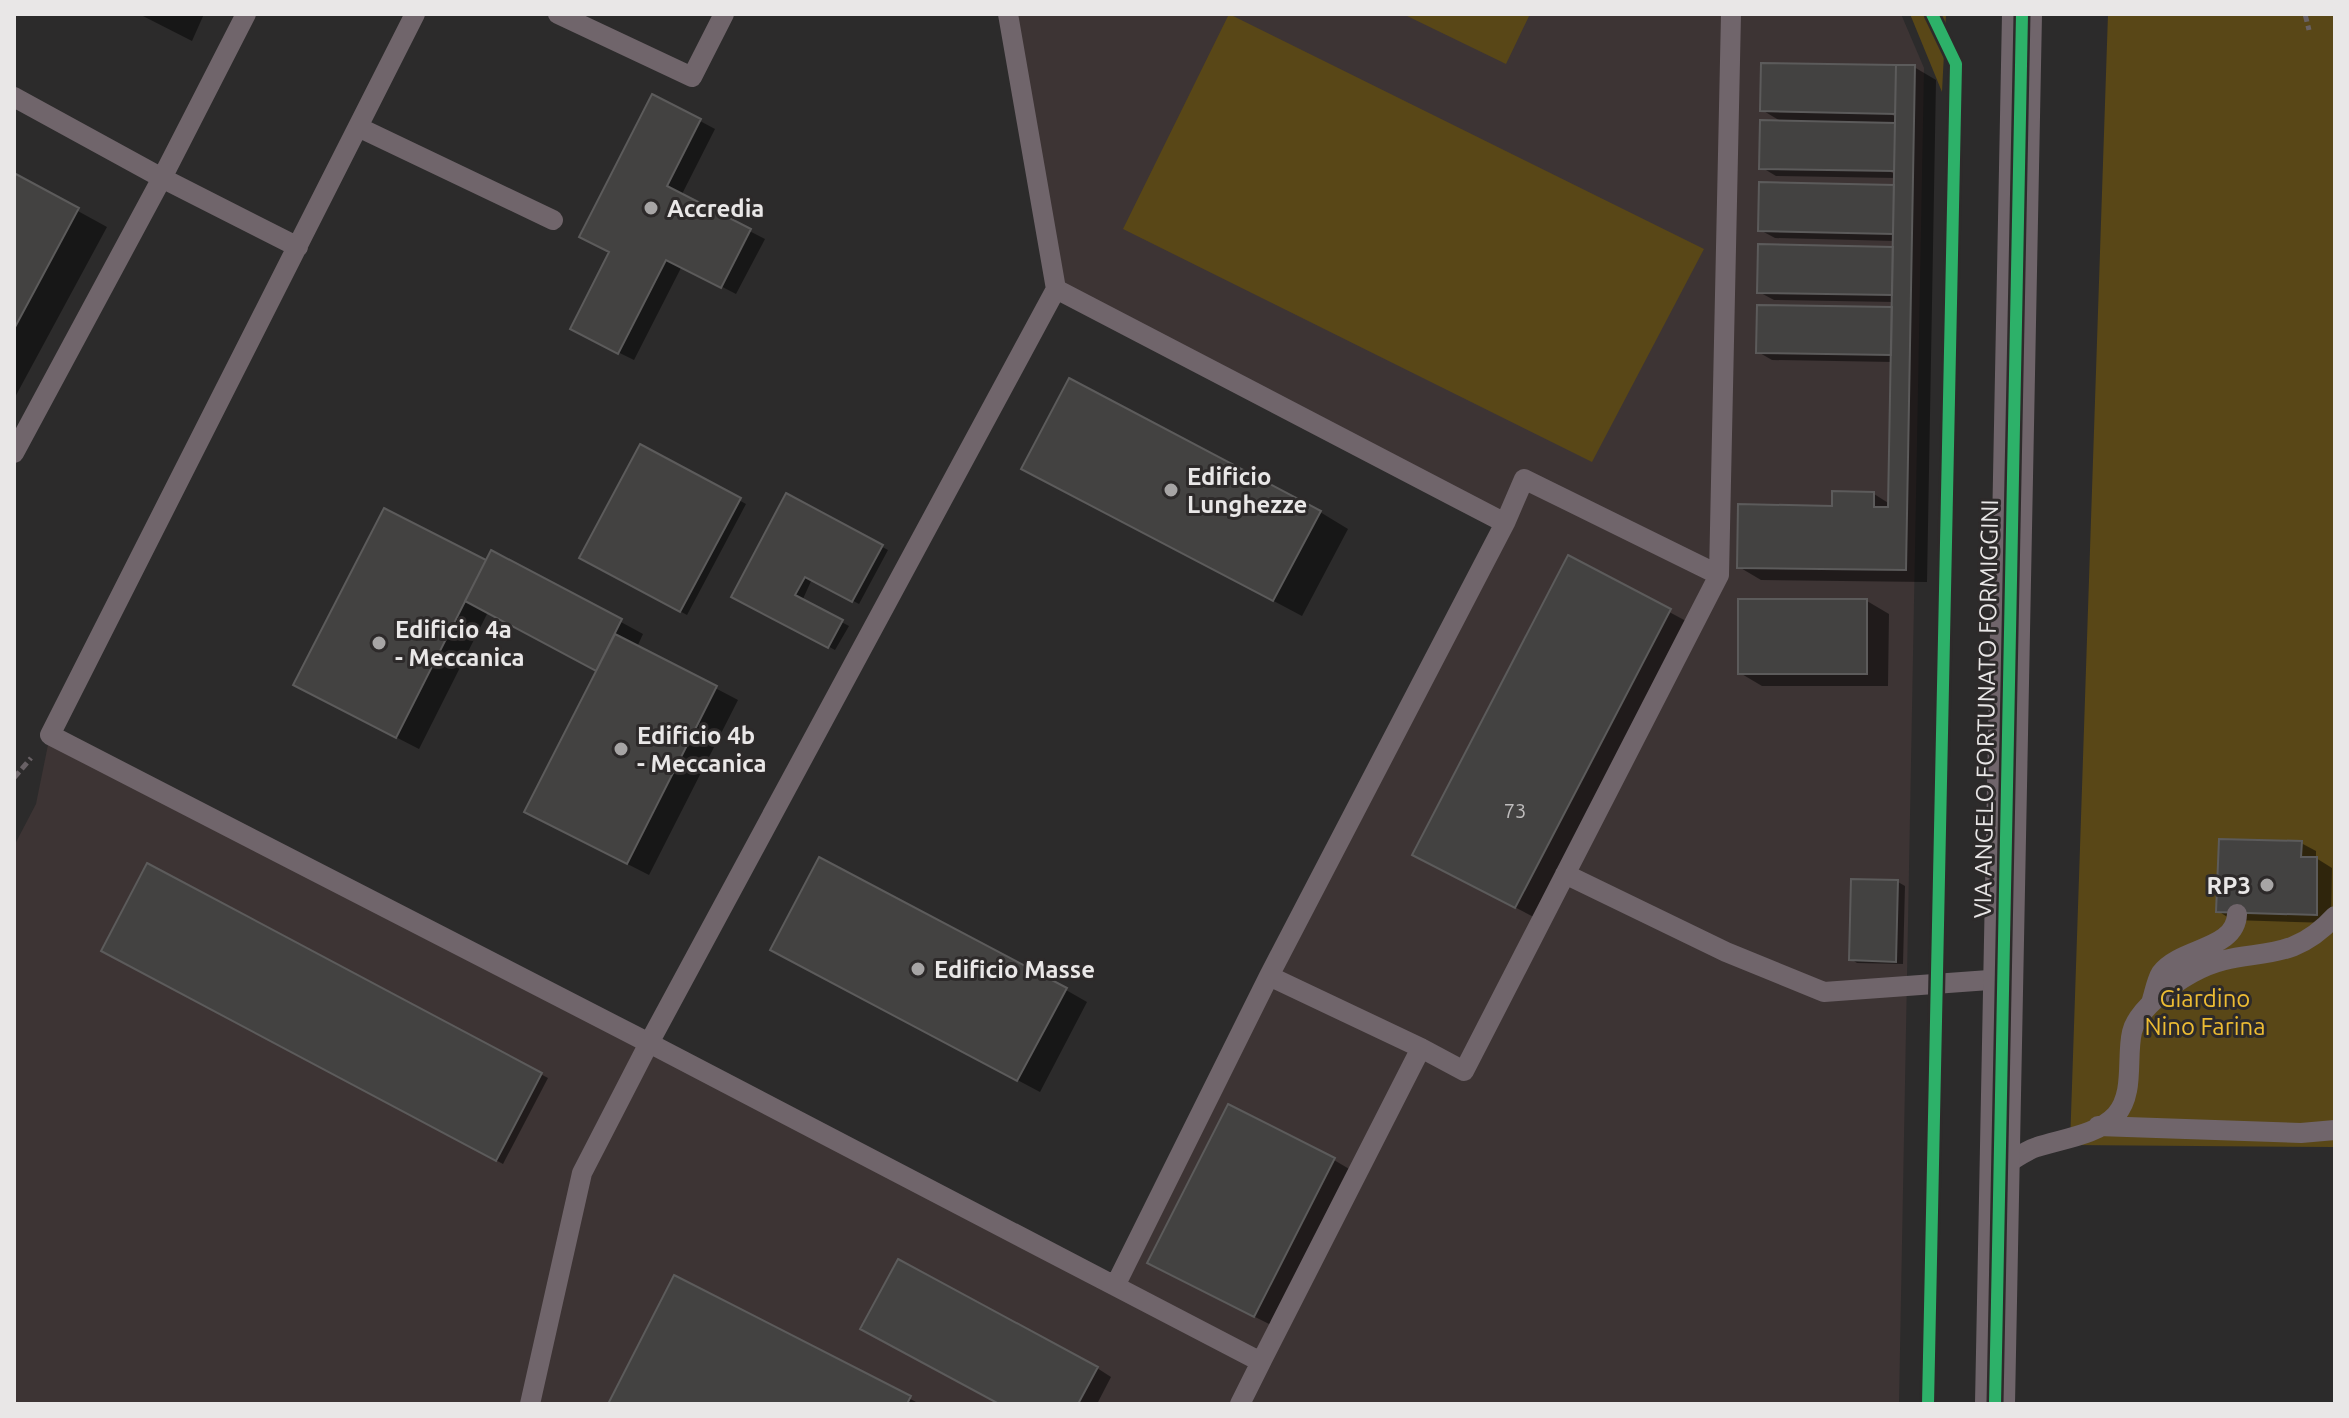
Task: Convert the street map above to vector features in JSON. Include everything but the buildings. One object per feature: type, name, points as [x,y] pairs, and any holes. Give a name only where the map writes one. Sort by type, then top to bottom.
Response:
[{"type":"street","name":"VIA ANGELO FORTUNATO FORMIGGINI","points":[[1995,1404],[2022,14]]},
{"type":"lane","points":[[14,453],[246,14]]},
{"type":"lane","points":[[415,14],[50,735],[1261,1362]]},
{"type":"lane","points":[[558,14],[692,77],[724,14]]},
{"type":"lane","points":[[530,1404],[582,1173],[1056,289],[1008,14]]},
{"type":"lane","points":[[1269,976],[1464,1071],[1719,575],[1731,14]]},
{"type":"lane","points":[[14,97],[162,178],[298,247]]},
{"type":"lane","points":[[358,127],[553,220]]},
{"type":"lane","points":[[1056,289],[1505,523]]},
{"type":"lane","points":[[1115,1286],[1269,976],[1505,523],[1524,479],[1719,575]]},
{"type":"lane","points":[[1565,874],[1726,952],[1824,992],[2003,979]]},
{"type":"lane","points":[[2151,1003],[2160,974],[2181,958],[2228,937],[2236,925],[2237,914]]},
{"type":"lane","points":[[2000,1168],[2034,1147],[2064,1141],[2116,1115],[2127,1093],[2132,1029],[2151,1003],[2191,973],[2226,959],[2282,952],[2316,937],[2335,916]]},
{"type":"lane","points":[[1240,1404],[1421,1048]]},
{"type":"lane","points":[[2098,1126],[2301,1133],[2335,1130]]},
{"type":"path","points":[[2305,14],[2309,30]]},
{"type":"shaded area","points":[[1008,14],[1901,14],[1924,68],[1899,1404],[14,1404],[14,846],[36,804],[50,735],[1115,1286],[1504,523],[1056,289]]},
{"type":"green space","points":[[1229,14],[1704,249],[1592,462],[1123,229]]},
{"type":"green space","points":[[1403,14],[1530,14],[1506,64]]},
{"type":"green space","points":[[1910,14],[1946,14],[1942,92]]},
{"type":"green space","name":"Giardino Nino Farina","points":[[2108,14],[2335,14],[2335,1147],[2070,1145]]},
{"type":"cycle path","points":[[1928,1404],[1956,64],[1932,14]]},
{"type":"cycle path","points":[[1995,1404],[2022,14]]},
{"type":"place","name":"Accredia","points":[[651,208]]},
{"type":"place","name":"Edificio Lunghezze","points":[[1171,490]]},
{"type":"place","name":"Edificio 4a - Meccanica","points":[[379,643]]},
{"type":"place","name":"Edificio 4b - Meccanica","points":[[621,749]]},
{"type":"place","name":"RP3","points":[[2267,885]]},
{"type":"place","name":"Edificio Masse","points":[[918,969]]}]
